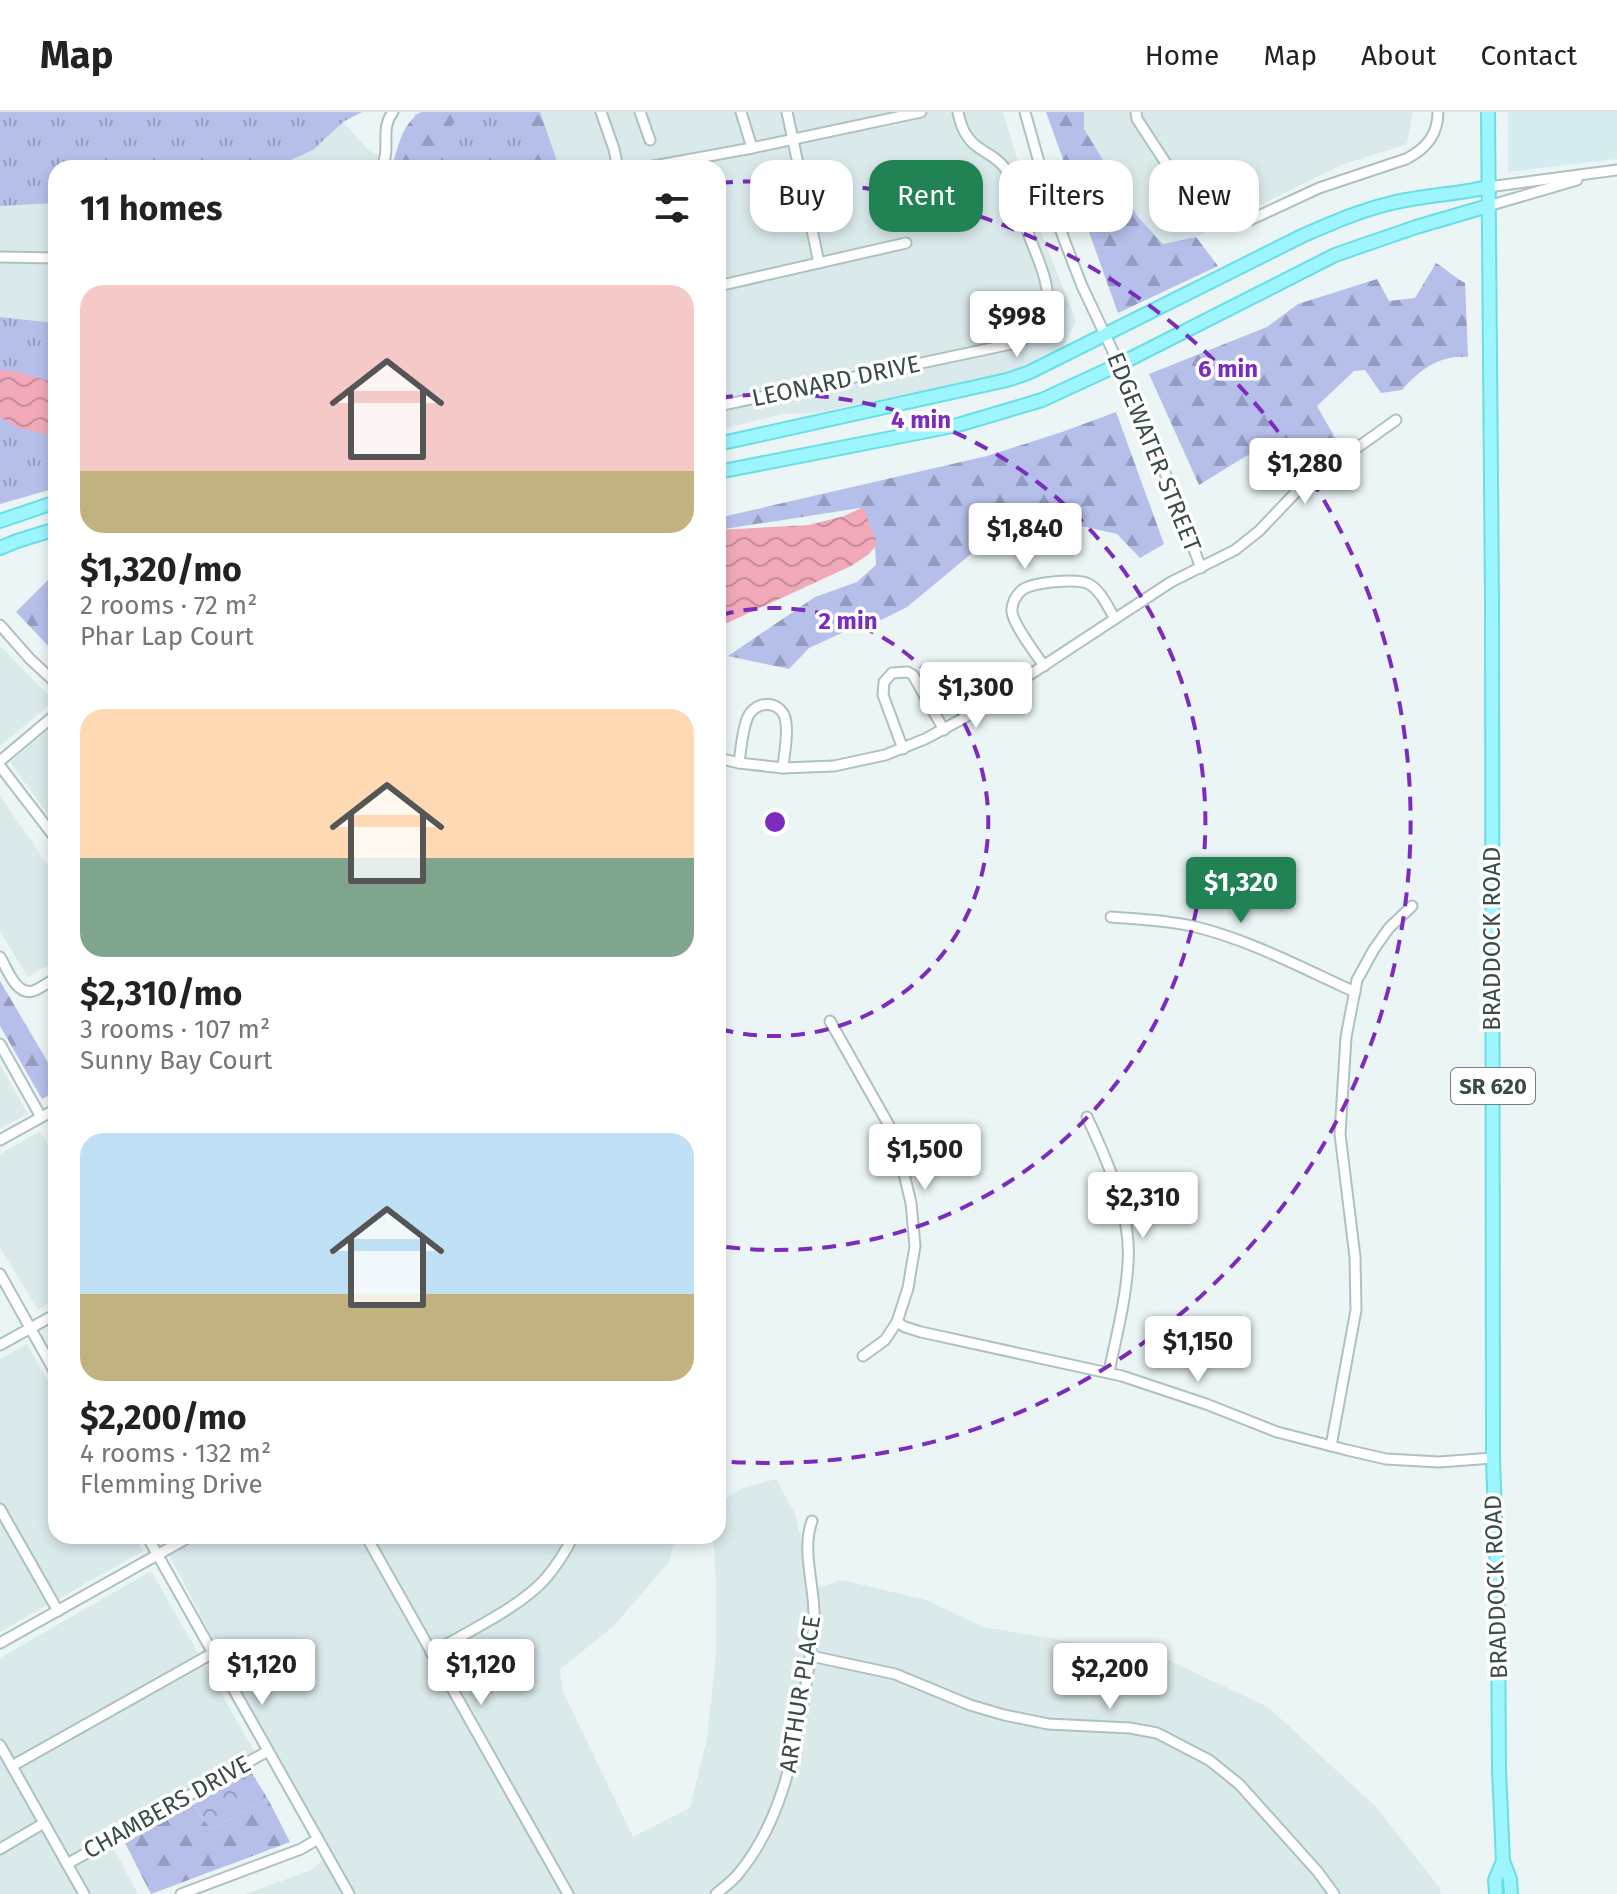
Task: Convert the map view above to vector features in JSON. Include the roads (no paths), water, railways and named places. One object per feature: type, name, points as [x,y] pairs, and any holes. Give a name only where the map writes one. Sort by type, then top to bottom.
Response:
[{"type":"main road","name":"BRADDOCK ROAD","points":[[1488,112],[1493,1458],[1499,1769],[1503,1861],[1510,1879],[1511,1894]]},
{"type":"main road","points":[[726,442],[1028,373],[1345,217],[1387,204],[1488,187]]},
{"type":"main road","points":[[726,470],[958,425],[1042,400],[1335,255],[1488,206]]},
{"type":"main road","points":[[0,521],[48,505]]},
{"type":"main road","points":[[0,548],[48,531]]},
{"type":"main road","name":"BRADDOCK ROAD","points":[[1496,1894],[1495,1880],[1503,1861]]},
{"type":"street","points":[[385,160],[386,121],[393,112]]},
{"type":"street","points":[[640,112],[650,140]]},
{"type":"street","points":[[741,112],[752,148]]},
{"type":"street","points":[[787,112],[819,263]]},
{"type":"street","points":[[687,160],[794,139],[889,115],[921,112]]},
{"type":"street","name":"LEONARD DRIVE","points":[[726,404],[1016,343],[1034,332],[1048,304],[1047,284],[1010,177],[997,160],[971,141],[960,124],[958,112]]},
{"type":"street","name":"EDGEWATER STREET","points":[[1025,112],[1065,242],[1082,286],[1143,415],[1201,568]]},
{"type":"street","points":[[1136,112],[1137,119],[1190,200],[1205,215],[1236,223],[1250,220],[1319,188],[1417,154],[1433,138],[1438,112]]},
{"type":"street","points":[[605,113],[616,160]]},
{"type":"street","points":[[1488,187],[1617,170]]},
{"type":"street","points":[[1488,206],[1604,171]]},
{"type":"street","points":[[726,284],[906,243]]},
{"type":"street","points":[[0,257],[48,258]]},
{"type":"street","points":[[726,760],[783,768],[834,766],[903,749],[944,730],[1171,582],[1235,550],[1259,531],[1298,490],[1396,420]]},
{"type":"street","points":[[1044,666],[1013,618],[1013,604],[1022,591],[1063,581],[1086,582],[1098,592],[1115,619]]},
{"type":"street","points":[[0,625],[48,675]]},
{"type":"street","points":[[903,749],[883,695],[884,682],[892,673],[898,671],[913,675],[944,730]]},
{"type":"street","points":[[739,763],[748,717],[759,705],[771,704],[780,710],[786,721],[783,768]]},
{"type":"street","points":[[48,721],[0,764],[48,828]]},
{"type":"street","points":[[1331,1446],[1356,1310],[1355,1257],[1340,1134],[1346,1037],[1357,980],[1389,928],[1412,906]]},
{"type":"street","points":[[1111,917],[1166,921],[1196,927],[1236,940],[1355,992]]},
{"type":"street","points":[[0,957],[15,984],[22,990],[33,991],[48,983]]},
{"type":"street","points":[[830,1021],[895,1136],[911,1203],[915,1246],[908,1288],[897,1322],[885,1340],[863,1356]]},
{"type":"street","points":[[0,1044],[41,1117]]},
{"type":"street","points":[[0,1140],[48,1113]]},
{"type":"street","points":[[1087,1117],[1114,1178],[1125,1223],[1129,1260],[1109,1372]]},
{"type":"street","points":[[0,1274],[48,1359]]},
{"type":"street","points":[[0,1345],[48,1318]]},
{"type":"street","points":[[897,1322],[921,1332],[1109,1372],[1206,1404],[1277,1432],[1386,1459],[1439,1462],[1493,1458]]},
{"type":"street","points":[[0,1509],[58,1611]]},
{"type":"street","name":"ARTHUR PLACE","points":[[716,1894],[738,1874],[765,1832],[785,1788],[811,1656],[814,1618],[807,1543],[812,1521]]},
{"type":"street","points":[[152,1544],[349,1894]]},
{"type":"street","points":[[0,1643],[177,1544]]},
{"type":"street","points":[[370,1544],[568,1894]]},
{"type":"street","points":[[431,1653],[532,1592],[558,1563],[569,1544]]},
{"type":"street","points":[[12,1766],[213,1653]]},
{"type":"street","points":[[811,1656],[895,1674],[970,1705],[1004,1715],[1048,1724],[1130,1728],[1157,1733],[1209,1760],[1239,1784],[1334,1894]]},
{"type":"street","points":[[0,1745],[84,1894]]},
{"type":"street","name":"CHAMBERS DRIVE","points":[[67,1864],[268,1751]]},
{"type":"street","points":[[0,1849],[44,1823]]},
{"type":"street","points":[[181,1894],[301,1849],[318,1839]]},
{"type":"water","points":[[0,370],[48,381],[48,434],[18,428],[0,417]]},
{"type":"water","points":[[865,509],[876,539],[875,547],[868,555],[851,566],[726,622],[726,530],[809,525]]}]
